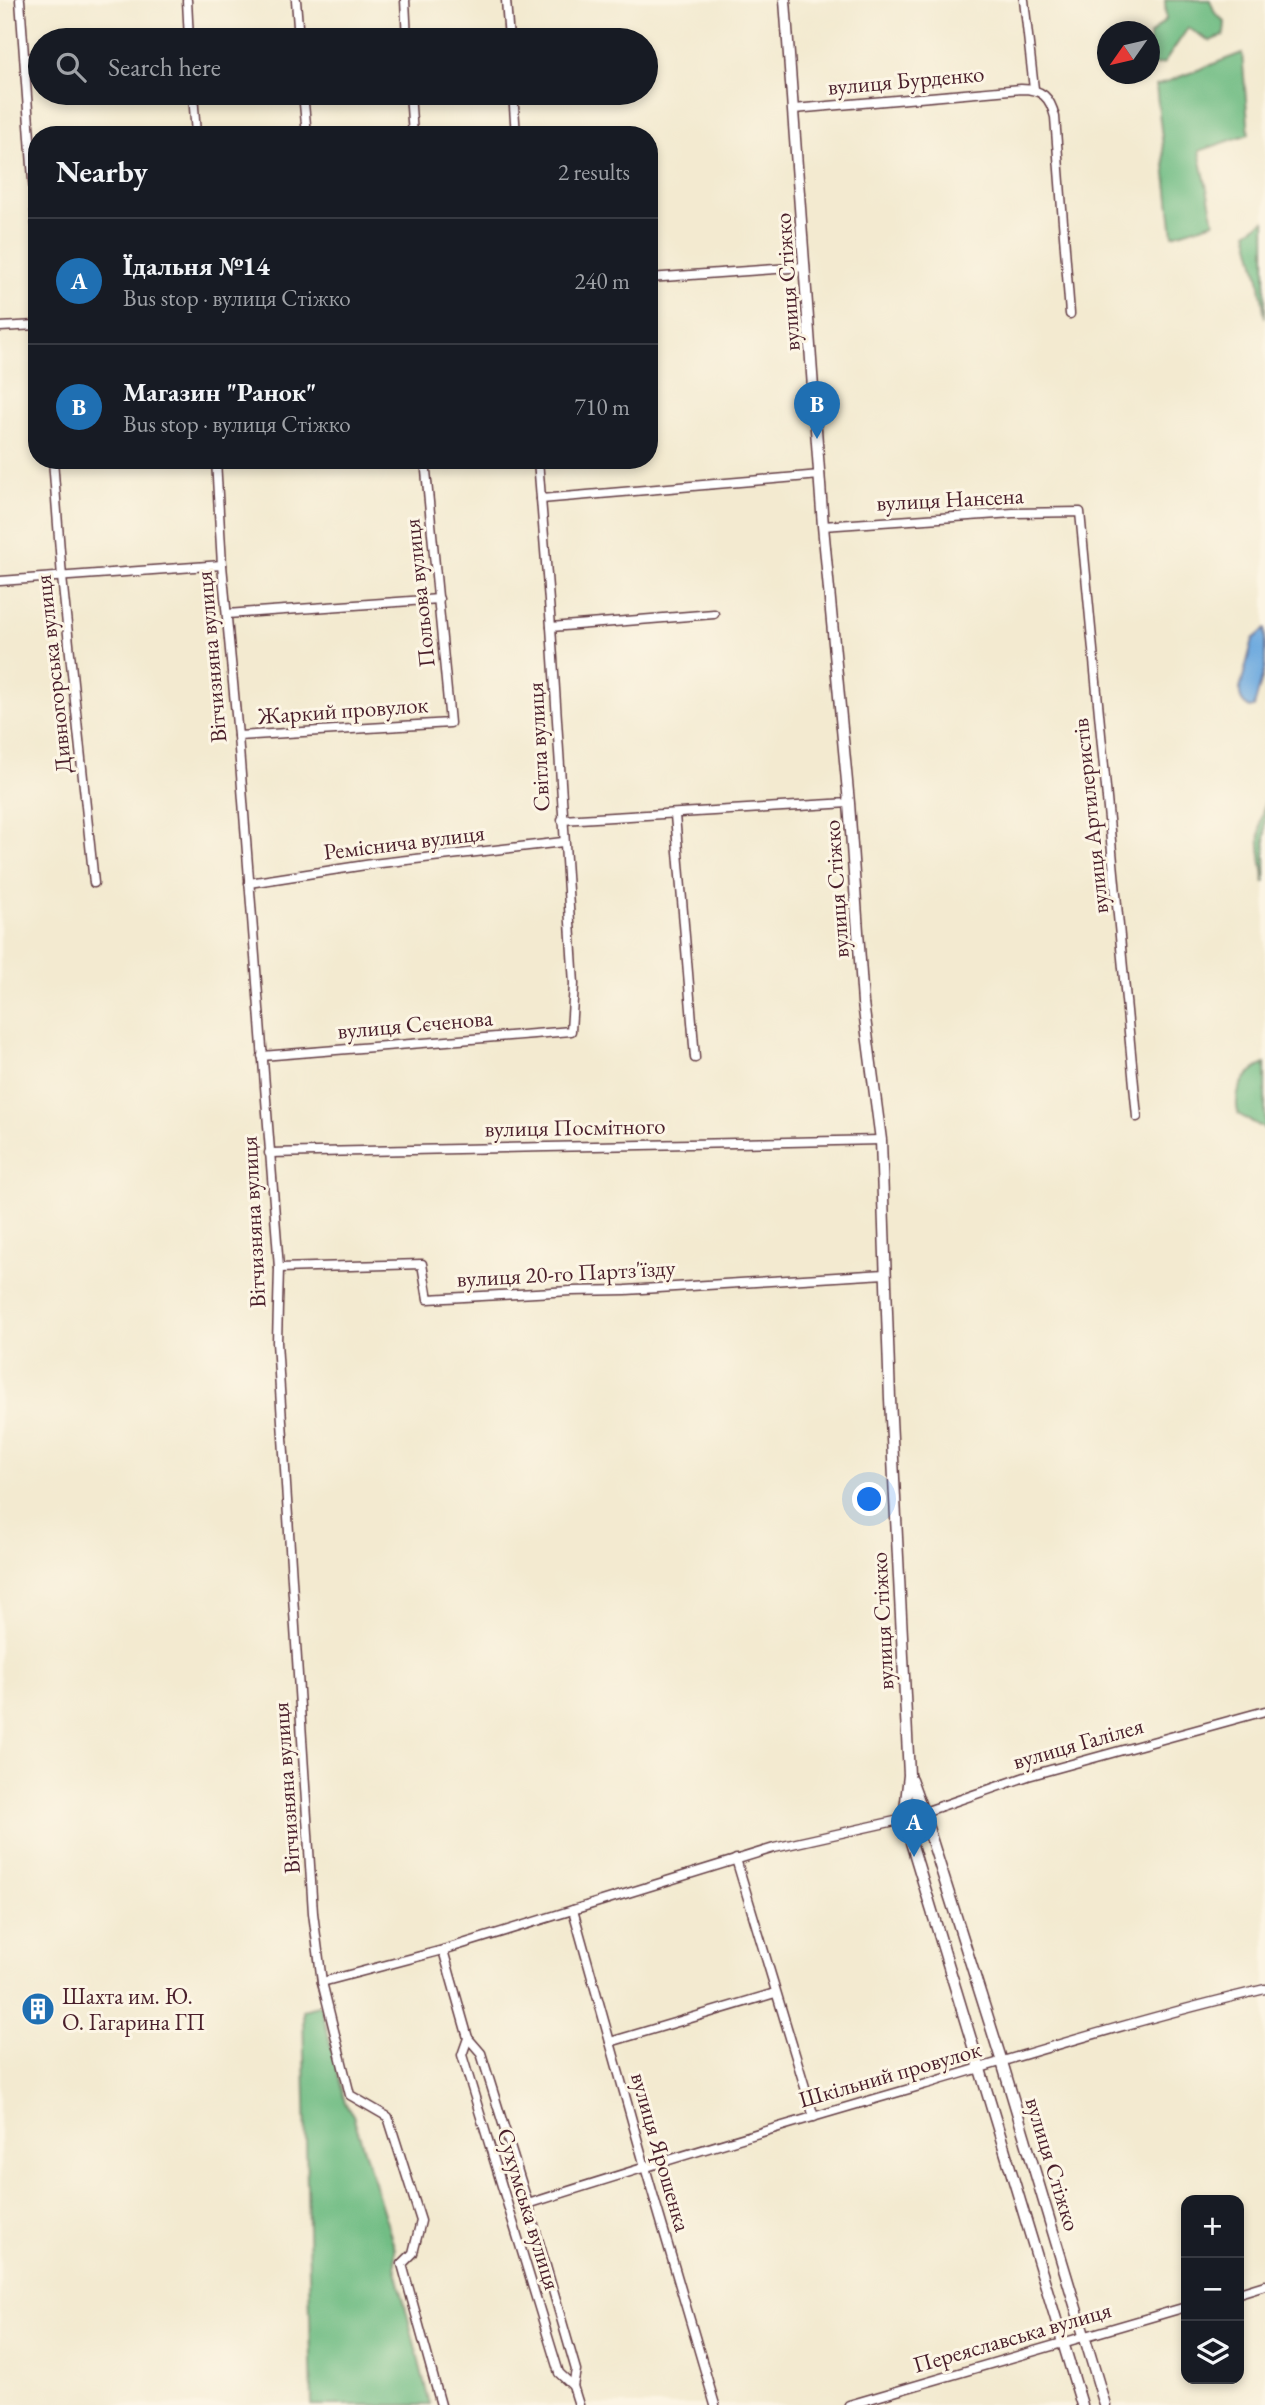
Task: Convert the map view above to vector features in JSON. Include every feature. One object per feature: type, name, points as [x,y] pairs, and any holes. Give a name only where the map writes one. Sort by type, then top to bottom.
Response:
[{"type":"street","points":[[20,0],[29,126]]},
{"type":"street","points":[[187,0],[188,28]]},
{"type":"street","points":[[296,0],[298,28]]},
{"type":"street","points":[[405,0],[406,28]]},
{"type":"street","points":[[506,0],[508,28]]},
{"type":"street","name":"вулиця Стіжко","points":[[785,0],[823,526],[849,803],[863,1003],[881,1140],[909,1775],[904,1819],[1082,2405]]},
{"type":"street","points":[[1024,0],[1034,89],[1045,94],[1052,104],[1055,117],[1070,314]]},
{"type":"street","name":"вулиця Бурденко","points":[[794,109],[1034,89]]},
{"type":"street","points":[[194,105],[195,126]]},
{"type":"street","points":[[304,105],[306,126]]},
{"type":"street","points":[[411,105],[412,126]]},
{"type":"street","points":[[514,105],[515,126]]},
{"type":"street","points":[[658,277],[805,267]]},
{"type":"street","points":[[0,327],[28,325]]},
{"type":"street","name":"Дивногорська вулиця","points":[[54,469],[62,577],[94,883]]},
{"type":"street","name":"Вітчизняна вулиця","points":[[217,469],[278,1268],[277,1342],[313,1913],[322,1982],[350,2095],[388,2117],[421,2221],[413,2253],[402,2264],[441,2405]]},
{"type":"street","name":"Польова вулиця","points":[[426,469],[450,723]]},
{"type":"street","name":"Світла вулиця","points":[[539,469],[574,984],[571,1031]]},
{"type":"street","points":[[541,499],[820,475]]},
{"type":"street","name":"вулиця Нансена","points":[[823,526],[1013,513],[1080,512]]},
{"type":"street","name":"вулиця Артилеристів","points":[[1080,512],[1137,1117]]},
{"type":"street","points":[[0,581],[222,565]]},
{"type":"street","points":[[227,614],[439,599]]},
{"type":"street","points":[[551,627],[714,614]]},
{"type":"street","name":"Жаркий провулок","points":[[238,736],[450,723]]},
{"type":"street","points":[[562,820],[849,803]]},
{"type":"street","points":[[675,815],[695,1058]]},
{"type":"street","name":"Реміснича вулиця","points":[[249,883],[372,864],[563,842]]},
{"type":"street","name":"вулиця Сєченова","points":[[262,1056],[571,1031]]},
{"type":"street","name":"вулиця Посмітного","points":[[269,1153],[881,1140]]},
{"type":"street","name":"вулиця 20-го Партз'їзду","points":[[278,1268],[422,1264],[428,1299],[885,1274]]},
{"type":"street","name":"вулиця Галілея","points":[[322,1982],[443,1950],[774,1848],[904,1819],[1028,1776],[1265,1711]]},
{"type":"street","name":"вулиця Стіжко","points":[[909,1775],[1002,2062],[1105,2405]]},
{"type":"street","points":[[736,1859],[814,2117]]},
{"type":"street","name":"вулиця Ярошенка","points":[[573,1910],[715,2405]]},
{"type":"street","name":"Сухумська вулиця","points":[[443,1950],[468,2038],[481,2053],[528,2204],[576,2370],[573,2386],[579,2405]]},
{"type":"street","name":"Шкільний провулок","points":[[528,2204],[979,2068],[1198,2005],[1265,1990]]},
{"type":"street","points":[[610,2042],[775,1993]]},
{"type":"street","name":"Сухумська вулиця","points":[[468,2038],[462,2055],[559,2373],[573,2386]]},
{"type":"street","points":[[1244,2291],[1265,2285]]},
{"type":"street","name":"Переяславська вулиця","points":[[849,2405],[1181,2308]]},
{"type":"green space","points":[[1165,0],[1210,0],[1215,13],[1225,22],[1224,35],[1210,41],[1188,28],[1164,63],[1160,64],[1160,25],[1166,19]]},
{"type":"green space","points":[[1242,53],[1249,134],[1199,151],[1214,222],[1173,235],[1156,86]]},
{"type":"green space","points":[[1265,220],[1265,318],[1259,279],[1247,232]]},
{"type":"green space","points":[[1265,801],[1265,883],[1260,832]]},
{"type":"green space","points":[[1265,1064],[1265,1129],[1238,1114],[1237,1098],[1246,1078]]},
{"type":"green space","points":[[321,2005],[345,2103],[353,2115],[395,2249],[395,2266],[430,2405],[312,2405],[303,2010]]},
{"type":"water","points":[[1265,629],[1265,667],[1254,707],[1250,708],[1242,700],[1240,689],[1253,639]]},
{"type":"place","name":"Магазин \"Ранок\"","points":[[817,439]]},
{"type":"place","name":"Їдальня №14","points":[[914,1857]]},
{"type":"place","name":"Шахта им. Ю. О. Гагарина ГП","points":[[38,2009]]}]
